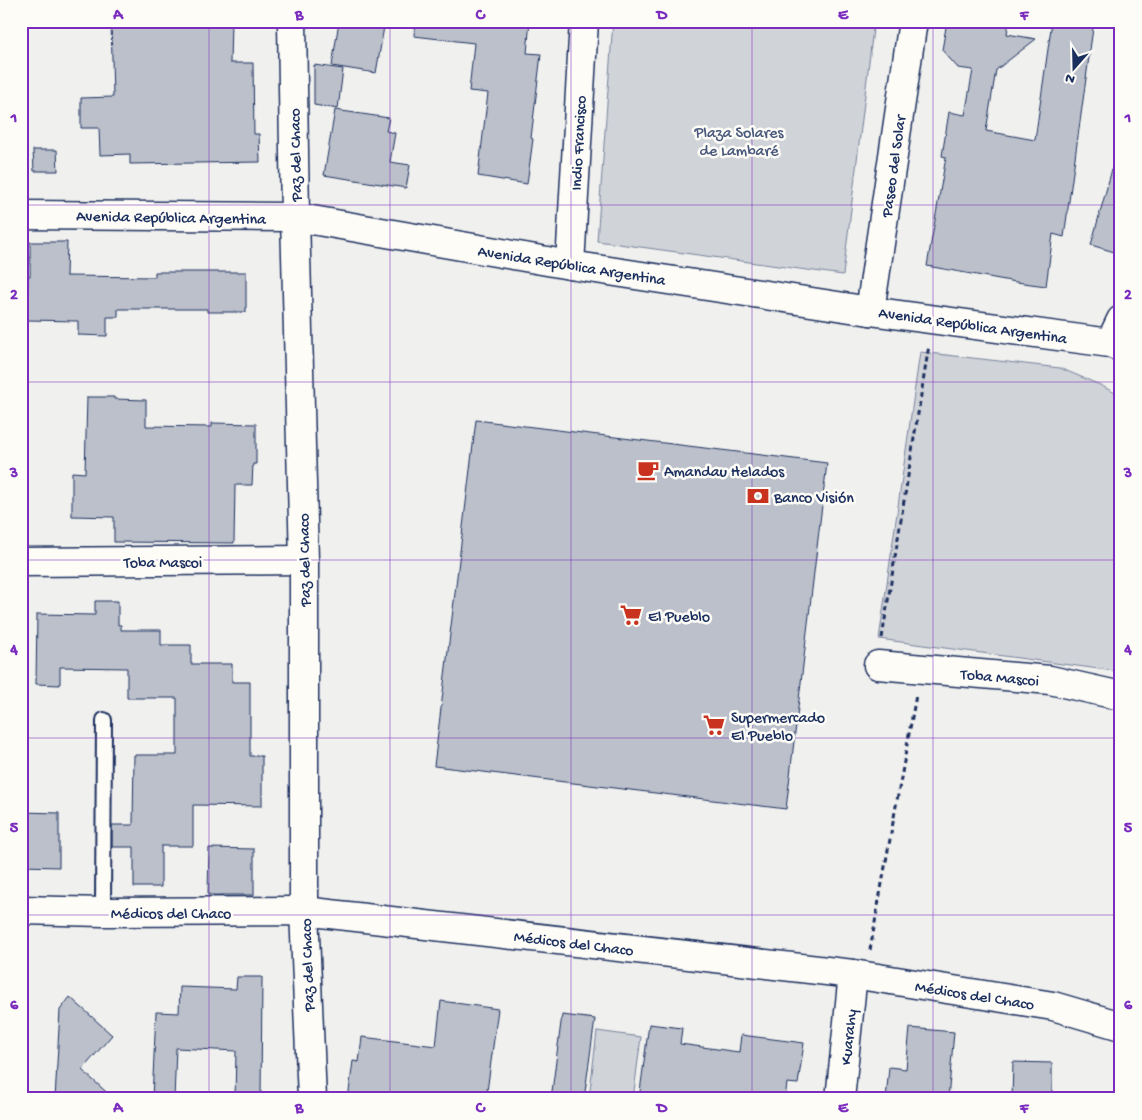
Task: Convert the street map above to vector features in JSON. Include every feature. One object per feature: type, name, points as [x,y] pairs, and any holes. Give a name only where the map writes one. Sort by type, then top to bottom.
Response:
[{"type":"street","name":"Paz del Chaco","points":[[292,21],[304,560],[304,911],[312,1099]]},
{"type":"street","name":"Indio Francisco","points":[[570,265],[584,21]]},
{"type":"street","name":"Paseo del Solar","points":[[870,311],[913,21]]},
{"type":"street","name":"Avenida República Argentina","points":[[21,215],[295,217],[570,265],[870,311],[1117,337]]},
{"type":"street","name":"Toba Mascoi","points":[[21,562],[304,560]]},
{"type":"street","name":"Toba Mascoi","points":[[878,665],[1050,680],[1121,696]]},
{"type":"street","name":"Médicos del Chaco","points":[[21,910],[103,912],[304,911],[854,974],[1052,1006],[1121,1026]]},
{"type":"street","name":"Kuarahy","points":[[840,1099],[854,974]]},
{"type":"lane","points":[[103,912],[104,720]]},
{"type":"path","points":[[878,665],[933,319]]},
{"type":"path","points":[[870,950],[920,670]]},
{"type":"green space","name":"Plaza Solares de Lambaré","points":[[613,21],[874,21],[843,275],[597,241]]},
{"type":"green space","points":[[920,352],[1060,368],[1121,396],[1121,672],[879,639]]},
{"type":"green space","points":[[597,1031],[641,1037],[633,1099],[589,1099]]},
{"type":"building","points":[[111,21],[231,21],[230,63],[253,63],[254,134],[259,134],[260,162],[130,164],[130,154],[100,155],[99,128],[81,128],[81,98],[113,97]]},
{"type":"building","points":[[339,21],[385,21],[376,73],[332,66]]},
{"type":"building","points":[[415,21],[530,21],[527,53],[541,54],[527,184],[478,176],[488,93],[469,91],[474,43],[414,36]]},
{"type":"building","points":[[947,21],[1009,21],[1007,34],[1036,39],[996,70],[986,131],[1035,140],[1052,21],[1094,21],[1064,237],[1053,234],[1046,286],[927,266],[946,157],[942,156],[949,112],[965,115],[973,70],[958,68],[942,50]]},
{"type":"building","points":[[314,65],[343,69],[338,109],[314,105]]},
{"type":"building","points":[[335,110],[389,118],[386,131],[395,133],[390,162],[410,165],[406,188],[324,175]]},
{"type":"building","points":[[33,150],[57,150],[58,171],[34,171]]},
{"type":"building","points":[[1114,162],[1121,163],[1121,254],[1091,245]]},
{"type":"building","points":[[30,242],[67,242],[66,276],[155,277],[155,272],[246,272],[246,312],[207,312],[207,309],[118,309],[118,317],[107,317],[107,336],[78,335],[78,321],[27,320]]},
{"type":"building","points":[[87,397],[146,400],[146,426],[212,427],[212,423],[256,424],[256,464],[253,464],[252,485],[235,485],[234,543],[114,542],[114,517],[72,516],[72,472],[85,473]]},
{"type":"building","name":"El Pueblo","points":[[476,420],[827,463],[786,809],[434,766]]},
{"type":"building","points":[[95,601],[118,601],[118,625],[121,625],[121,630],[161,630],[161,645],[191,645],[191,664],[232,664],[232,682],[250,682],[250,756],[262,756],[262,806],[193,805],[193,846],[161,846],[161,887],[134,887],[134,847],[112,847],[112,825],[133,825],[134,755],[177,755],[177,698],[127,698],[127,668],[60,667],[60,685],[36,684],[37,614],[95,615]]},
{"type":"building","points":[[21,812],[59,813],[59,867],[21,866]]},
{"type":"building","points":[[209,848],[254,849],[254,895],[208,895]]},
{"type":"building","points":[[237,977],[262,977],[261,1099],[235,1099],[236,1051],[176,1048],[174,1099],[152,1099],[156,1012],[179,1013],[180,987],[236,989]]},
{"type":"building","points":[[70,997],[112,1035],[82,1070],[114,1099],[55,1099],[60,1010]]},
{"type":"building","points":[[441,1001],[498,1009],[486,1099],[348,1099],[353,1061],[359,1062],[362,1037],[436,1046]]},
{"type":"building","points":[[562,1015],[595,1019],[584,1099],[551,1099]]},
{"type":"building","points":[[649,1024],[682,1028],[680,1044],[739,1052],[741,1035],[804,1043],[798,1084],[787,1083],[785,1099],[639,1099]]},
{"type":"building","points":[[910,1028],[954,1032],[948,1099],[886,1099],[889,1067],[906,1069]]},
{"type":"building","points":[[1013,1062],[1052,1063],[1052,1099],[1012,1099]]},
{"type":"place","name":"Amandau Helados","points":[[648,470]]},
{"type":"place","name":"Banco Visión","points":[[758,496]]},
{"type":"place","name":"El Pueblo","points":[[631,615]]},
{"type":"place","name":"Supermercado El Pueblo","points":[[714,725]]}]
